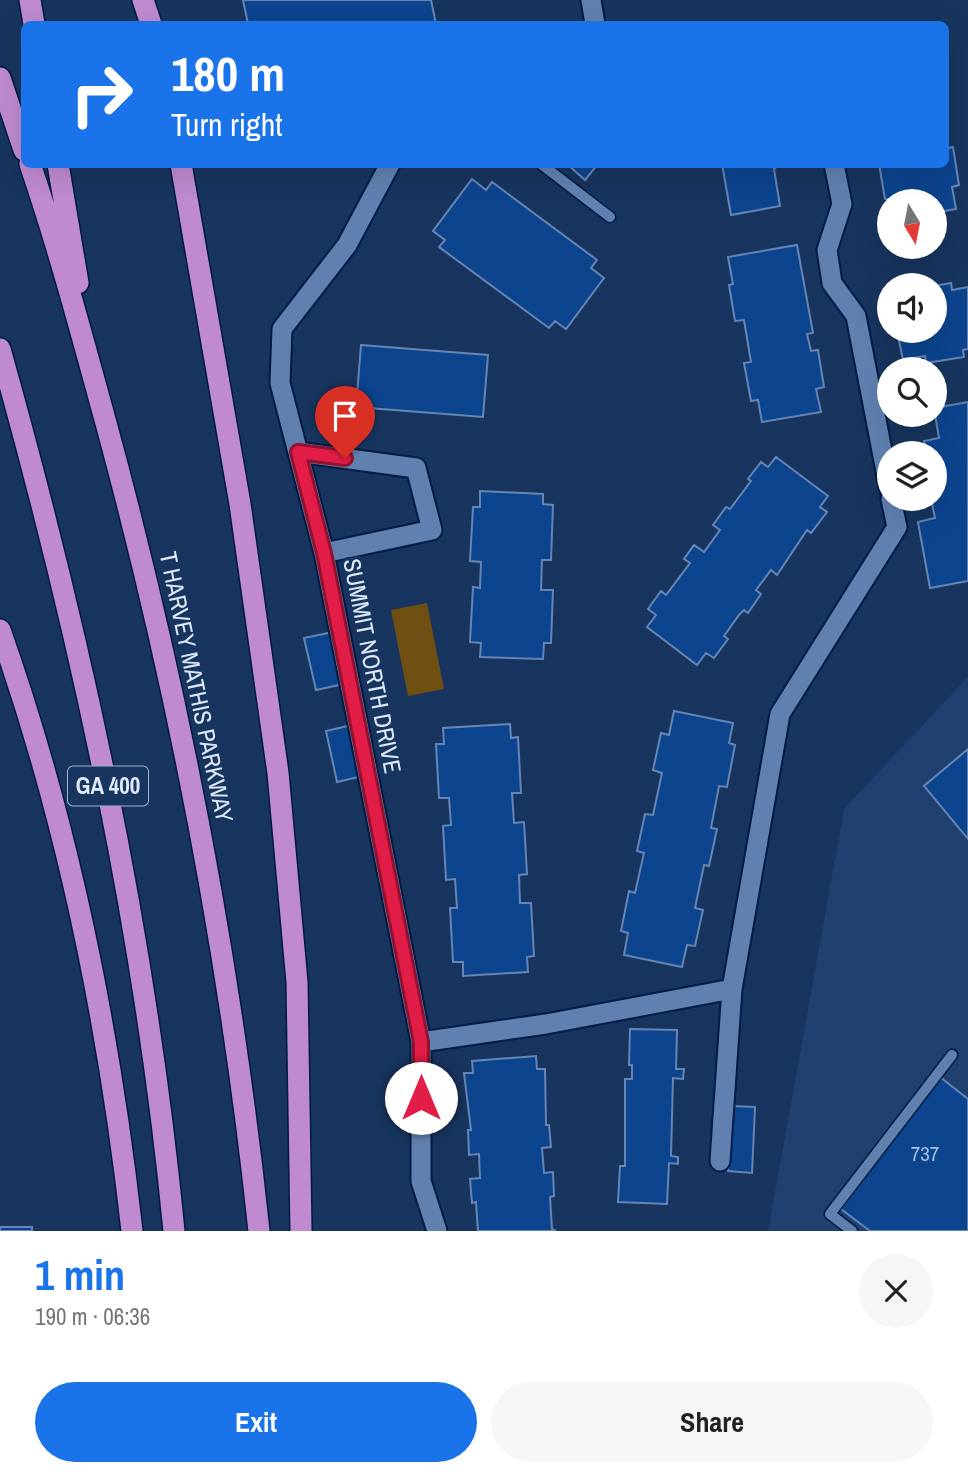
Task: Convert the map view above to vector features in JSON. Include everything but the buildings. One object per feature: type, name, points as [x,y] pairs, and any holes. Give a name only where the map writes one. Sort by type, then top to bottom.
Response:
[{"type":"highway","points":[[30,0],[34,21]]},
{"type":"highway","points":[[143,0],[150,21]]},
{"type":"highway","points":[[0,78],[21,140]]},
{"type":"highway","name":"T HARVEY MATHIS PARKWAY","points":[[31,168],[136,529],[195,798],[219,937],[259,1231]]},
{"type":"highway","points":[[59,168],[94,378]]},
{"type":"highway","points":[[182,168],[240,504],[278,773],[297,982],[301,1231]]},
{"type":"highway","name":"GA 400","points":[[0,349],[56,552],[114,819],[141,973],[174,1231]]},
{"type":"highway","points":[[0,630],[43,764],[69,858],[89,947],[132,1231]]},
{"type":"street","points":[[591,0],[594,21]]},
{"type":"street","name":"SUMMIT NORTH DRIVE","points":[[388,168],[347,245],[282,329],[280,383],[324,553],[421,1042],[421,1181],[437,1231]]},
{"type":"street","points":[[835,168],[842,204],[827,250],[832,283],[856,316],[880,441]]},
{"type":"street","points":[[298,452],[416,468],[432,530],[324,553]]},
{"type":"street","points":[[720,1161],[732,989],[780,714],[897,527],[894,511]]},
{"type":"street","points":[[421,1042],[546,1024],[732,989]]},
{"type":"lane","points":[[546,168],[610,217]]},
{"type":"lane","points":[[852,1231],[830,1214],[952,1055]]},
{"type":"shaded area","points":[[427,603],[444,689],[408,696],[391,610]]},
{"type":"shaded area","points":[[968,677],[968,1231],[768,1231],[844,809]]},
{"type":"route","points":[[345,458],[298,452],[324,553],[421,1042],[421,1098]]}]
